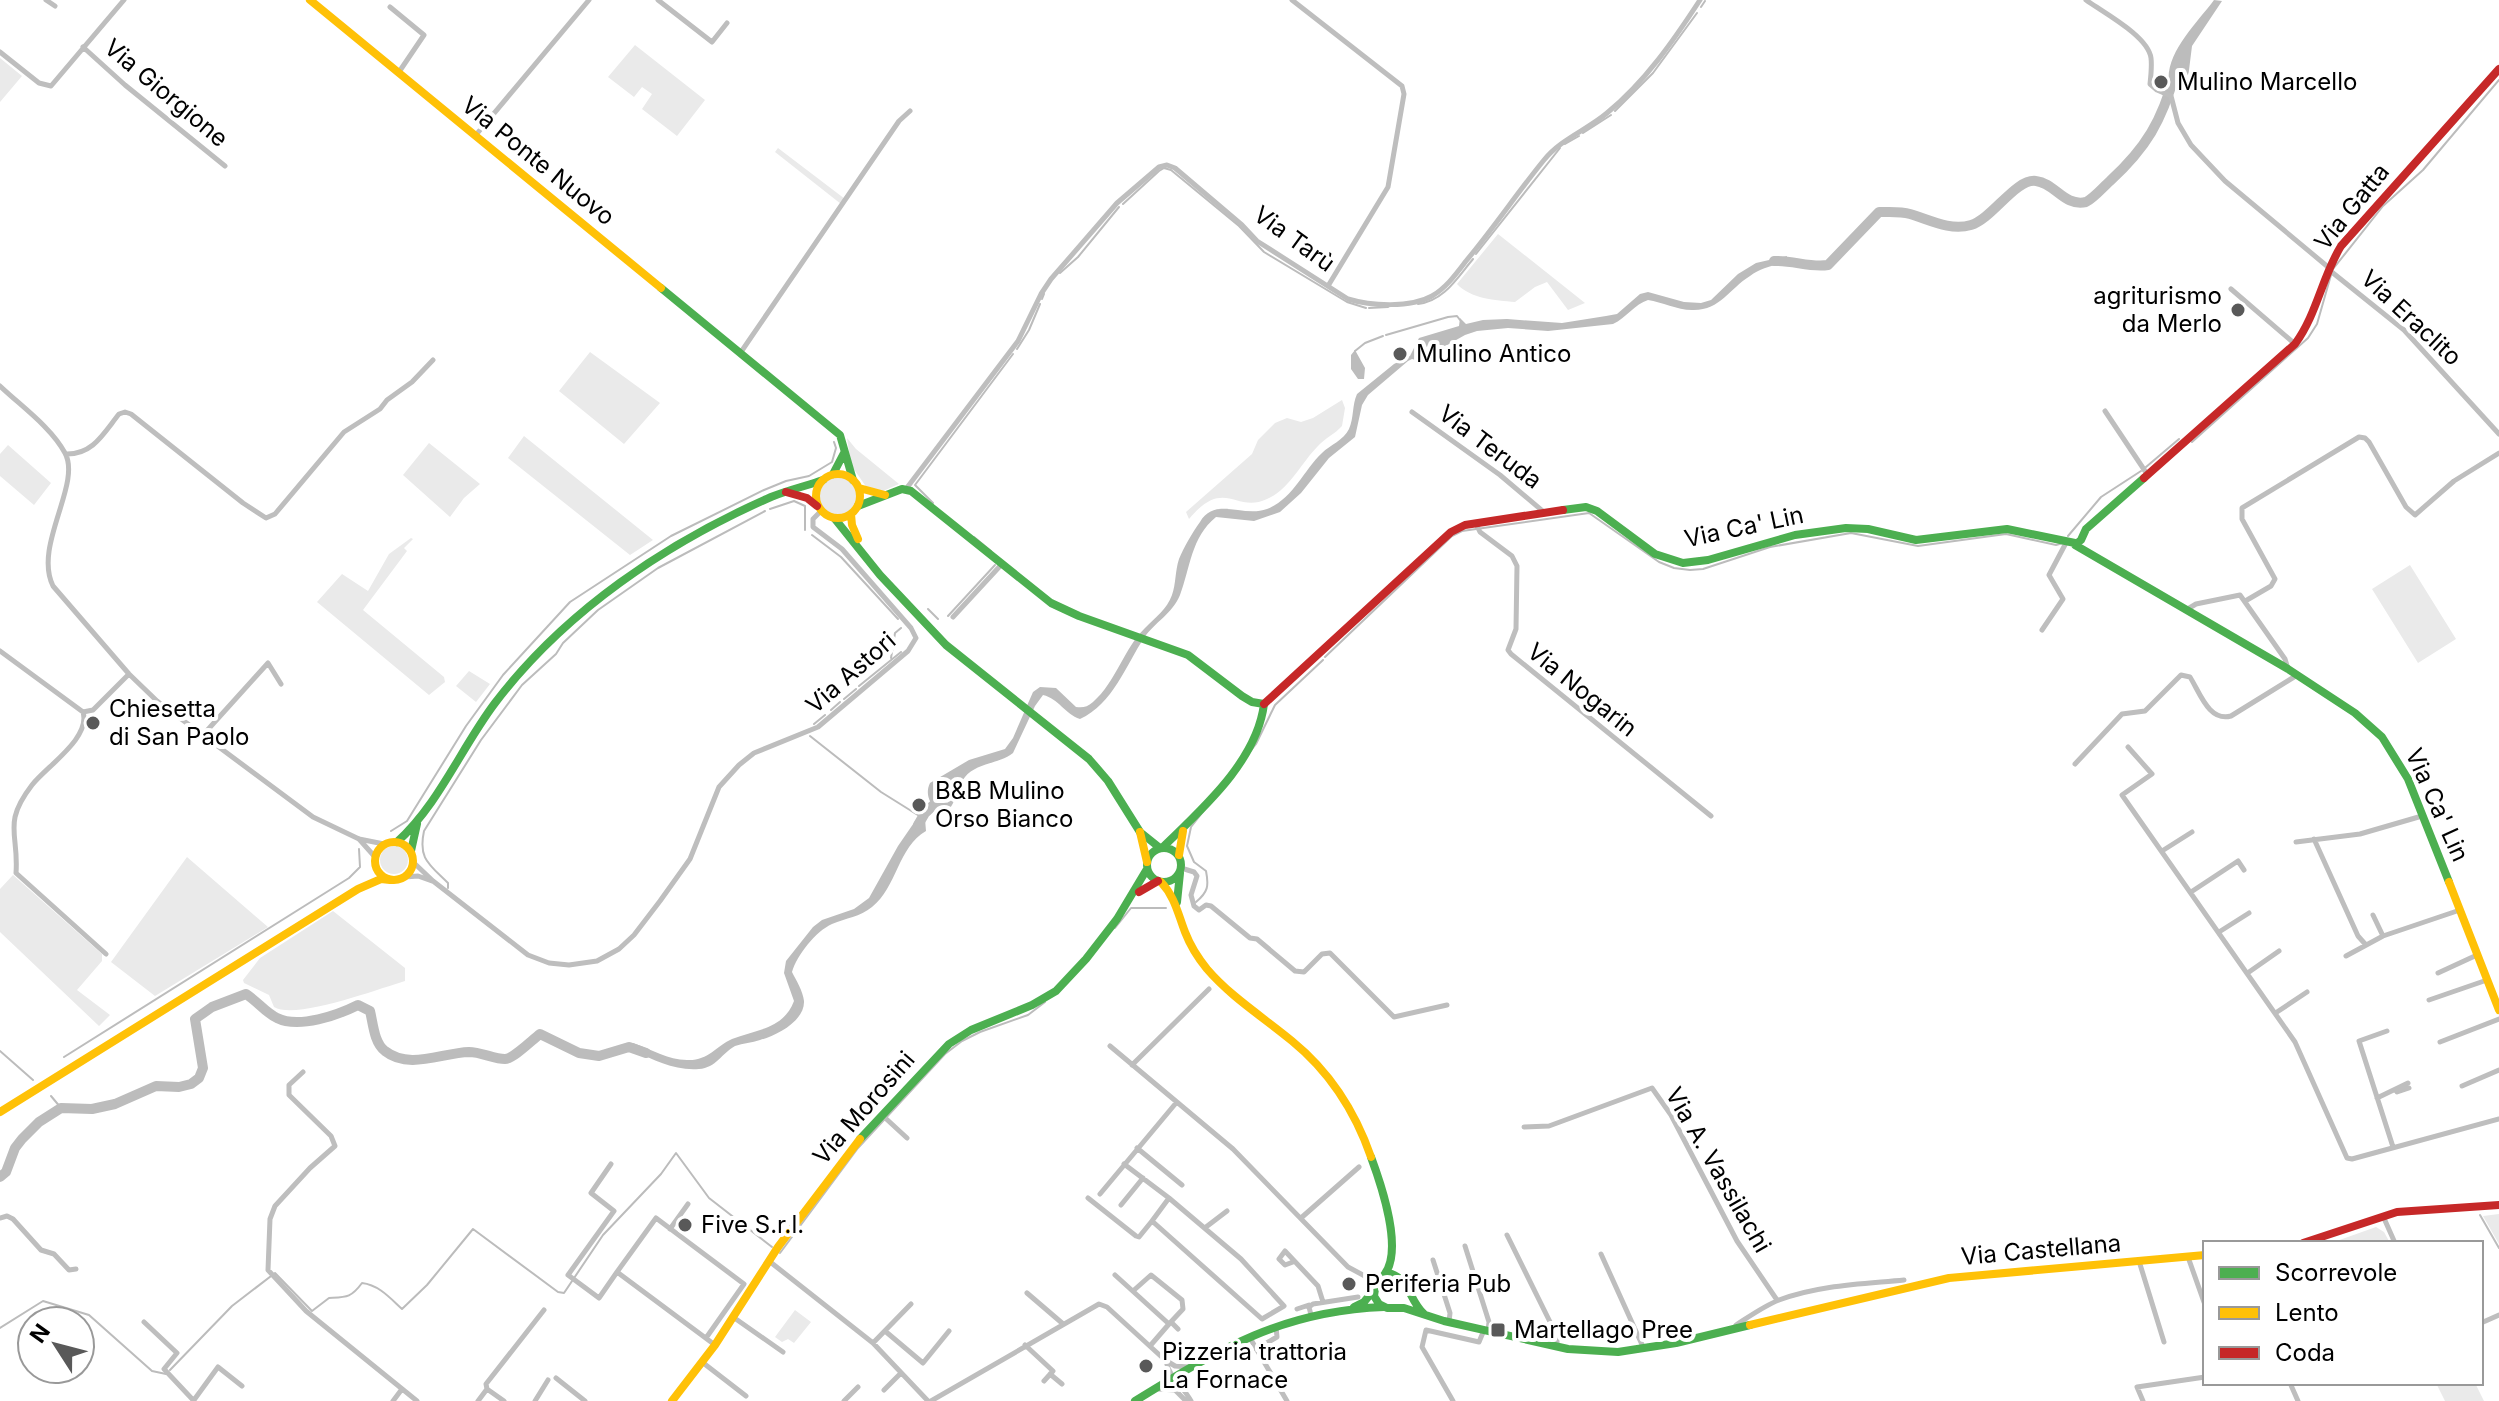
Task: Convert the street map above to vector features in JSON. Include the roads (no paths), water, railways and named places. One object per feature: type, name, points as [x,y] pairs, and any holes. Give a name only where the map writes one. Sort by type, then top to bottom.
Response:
[{"type":"street","points":[[46,0],[55,6]]},
{"type":"street","name":"Via Giorgione","points":[[0,52],[44,85],[51,86],[124,0]]},
{"type":"street","name":"Via Ponte Nuovo","points":[[310,0],[840,435],[856,484]]},
{"type":"street","points":[[475,136],[589,0]]},
{"type":"street","points":[[658,0],[712,42],[727,23]]},
{"type":"street","points":[[1292,0],[1402,86],[1404,94],[1388,187],[1328,286]]},
{"type":"street","name":"Via Tarù","points":[[906,489],[1018,341],[1051,279],[1117,203],[1159,167],[1167,165],[1175,168],[1257,241],[1348,299],[1363,303],[1410,302],[1429,298],[1438,293],[1492,231],[1546,158],[1562,142],[1610,111],[1655,64],[1700,0]]},
{"type":"street","name":"Via Eraclito","points":[[2086,0],[2135,34],[2147,47],[2151,58],[2150,84],[2171,96],[2181,131],[2214,170],[2404,330],[2499,434]]},
{"type":"street","points":[[390,7],[424,35],[399,72]]},
{"type":"street","name":"Via Giorgione","points":[[83,47],[225,166]]},
{"type":"street","name":"Via Gatta","points":[[2076,543],[2086,529],[2145,472],[2295,344],[2309,326],[2328,268],[2357,227],[2499,69]]},
{"type":"street","points":[[741,352],[899,121],[910,111]]},
{"type":"street","points":[[2231,289],[2295,344]]},
{"type":"street","points":[[67,454],[89,450],[119,414],[125,412],[266,518],[275,514],[344,432],[380,409],[433,360]]},
{"type":"street","points":[[0,386],[67,454],[67,475],[46,567],[53,586],[129,674],[157,701],[313,817],[359,839],[384,844],[397,842],[417,823],[490,710],[531,658],[570,620],[648,564],[785,492],[833,474],[845,451]]},
{"type":"street","points":[[2105,411],[2145,472]]},
{"type":"street","name":"Via Teruda","points":[[1412,412],[1500,475],[1545,513]]},
{"type":"street","points":[[2186,611],[2196,604],[2233,594],[2247,600],[2271,586],[2275,579],[2242,519],[2242,508],[2355,439],[2362,437],[2369,442],[2406,507],[2415,515],[2454,481],[2499,453]]},
{"type":"street","points":[[833,474],[848,476],[856,484],[876,494],[891,495]]},
{"type":"street","points":[[820,509],[816,492],[823,480]]},
{"type":"street","points":[[856,484],[858,506]]},
{"type":"street","points":[[835,519],[851,514],[858,506],[906,489],[1051,603],[1188,655],[1242,696],[1264,704],[1262,721],[1251,743],[1184,829],[1162,848]]},
{"type":"street","points":[[785,492],[807,498],[835,519],[893,591],[936,635],[1078,748],[1099,770],[1140,832],[1162,848]]},
{"type":"street","name":"Via Astori","points":[[433,881],[536,958],[549,963],[569,965],[597,961],[619,949],[634,935],[690,859],[719,787],[739,765],[754,753],[818,727],[908,651],[916,638],[856,563],[813,527],[813,519],[820,509]]},
{"type":"street","name":"Via Ca' Lin","points":[[1264,704],[1457,527],[1477,527],[1545,513],[1592,509],[1655,554],[1683,563],[1708,560],[1795,535],[1846,528],[1868,529],[1916,540],[2007,529],[2076,543],[2291,671],[2355,713],[2376,731],[2403,769],[2499,1010]]},
{"type":"street","points":[[851,514],[855,533],[868,558]]},
{"type":"street","name":"Via Nogarin","points":[[1477,527],[1512,556],[1517,566],[1516,629],[1508,650],[1511,654],[1711,816]]},
{"type":"street","points":[[2042,630],[2062,603],[2062,596],[2049,575],[2076,543]]},
{"type":"street","points":[[953,617],[1001,565]]},
{"type":"street","name":"Via Ca' Lin","points":[[2247,600],[2291,671]]},
{"type":"street","points":[[0,651],[83,712],[85,720],[82,734],[34,783],[21,801],[12,825],[16,873],[106,954]]},
{"type":"street","points":[[203,735],[268,663],[281,684]]},
{"type":"street","points":[[2075,764],[2122,714],[2145,711],[2181,675],[2190,677],[2213,714],[2220,718],[2231,716],[2294,677],[2291,671]]},
{"type":"street","points":[[83,712],[93,710],[129,674]]},
{"type":"street","points":[[2128,747],[2152,774],[2122,795],[2277,1012],[2312,1077],[2347,1158],[2499,1119]]},
{"type":"street","points":[[2296,842],[2360,834],[2423,816]]},
{"type":"street","points":[[417,823],[411,851],[413,862],[433,881]]},
{"type":"street","points":[[1177,903],[1179,843],[1184,829]]},
{"type":"street","points":[[1140,832],[1151,876],[1177,903],[1188,938],[1213,975],[1312,1058],[1335,1083],[1355,1113],[1377,1169],[1393,1249],[1412,1302],[1424,1314]]},
{"type":"street","points":[[2162,851],[2192,832]]},
{"type":"street","points":[[359,839],[375,861],[380,875],[390,880]]},
{"type":"street","points":[[2314,839],[2358,936],[2366,945]]},
{"type":"street","points":[[397,842],[411,851]]},
{"type":"street","points":[[358,889],[384,844]]},
{"type":"street","points":[[1147,865],[1153,851],[1162,848],[1170,848],[1179,855]]},
{"type":"street","points":[[2191,892],[2238,861],[2244,870]]},
{"type":"street","points":[[405,877],[413,862]]},
{"type":"street","name":"Via Morosini","points":[[677,1399],[769,1261],[851,1149],[956,1039],[1032,1006],[1060,989],[1134,895],[1147,865]]},
{"type":"street","points":[[1160,882],[1172,881],[1180,870]]},
{"type":"street","points":[[1180,870],[1194,872],[1197,876],[1191,895],[1194,906],[1199,910],[1206,905],[1211,906],[1295,971],[1304,972],[1322,954],[1330,953],[1394,1017],[1447,1005]]},
{"type":"street","points":[[0,1112],[358,889],[381,879],[418,876],[433,881]]},
{"type":"street","name":"Via Morosini","points":[[1134,895],[1153,882],[1160,882]]},
{"type":"street","points":[[2346,956],[2383,936],[2460,910]]},
{"type":"street","points":[[2219,932],[2249,913]]},
{"type":"street","points":[[2373,915],[2383,936]]},
{"type":"street","points":[[2249,972],[2279,951]]},
{"type":"street","points":[[2438,973],[2477,955]]},
{"type":"street","points":[[2429,1000],[2487,980]]},
{"type":"street","points":[[1132,1065],[1209,989]]},
{"type":"street","points":[[2277,1012],[2307,992]]},
{"type":"street","points":[[2440,1042],[2499,1019]]},
{"type":"street","points":[[2387,1031],[2359,1041],[2393,1147]]},
{"type":"street","points":[[1110,1046],[1233,1149],[1348,1267],[1374,1286],[1376,1301],[1384,1307]]},
{"type":"street","points":[[2462,1086],[2499,1070]]},
{"type":"street","points":[[303,1072],[289,1085],[289,1095],[331,1136],[335,1146],[275,1206],[270,1219],[266,1259],[271,1276],[306,1311],[417,1401]]},
{"type":"street","points":[[2377,1098],[2409,1085]]},
{"type":"street","name":"Via A. Vassilachi","points":[[1524,1127],[1549,1126],[1652,1088],[1671,1115],[1737,1241],[1777,1300]]},
{"type":"street","points":[[1100,1194],[1176,1103]]},
{"type":"street","points":[[882,1115],[907,1138]]},
{"type":"street","points":[[1137,1148],[1182,1185]]},
{"type":"street","points":[[611,1164],[591,1193],[614,1211],[568,1275],[599,1298],[656,1218],[744,1284],[706,1338]]},
{"type":"street","points":[[1124,1164],[1206,1227],[1264,1282],[1286,1308],[1262,1319],[1152,1221]]},
{"type":"street","points":[[1301,1218],[1359,1167]]},
{"type":"street","points":[[1121,1205],[1143,1178]]},
{"type":"street","points":[[1088,1198],[1139,1237],[1169,1198]]},
{"type":"street","points":[[670,1229],[688,1204]]},
{"type":"street","points":[[2309,1241],[2383,1215],[2420,1209],[2499,1205]]},
{"type":"street","points":[[1206,1227],[1227,1211]]},
{"type":"street","points":[[2383,1215],[2394,1241]]},
{"type":"street","points":[[0,1218],[7,1216],[13,1219],[41,1250],[54,1254],[69,1270],[76,1269]]},
{"type":"street","points":[[1507,1235],[1557,1336],[1557,1346]]},
{"type":"street","points":[[1465,1246],[1489,1322],[1486,1330]]},
{"type":"street","points":[[1353,1307],[1364,1302],[1392,1266],[1393,1249]]},
{"type":"street","points":[[1601,1254],[1644,1350]]},
{"type":"street","name":"Via Castellana","points":[[1397,1308],[1557,1346],[1606,1351],[1644,1350],[1959,1277],[2203,1255]]},
{"type":"street","points":[[2188,1257],[2203,1299]]},
{"type":"street","points":[[1433,1260],[1450,1313],[1449,1322]]},
{"type":"street","points":[[769,1261],[873,1343],[930,1401],[1093,1305],[1104,1305],[1168,1364],[1175,1390]]},
{"type":"street","points":[[2139,1261],[2164,1342]]},
{"type":"street","points":[[1293,1262],[1318,1286],[1323,1302]]},
{"type":"street","points":[[617,1272],[715,1345]]},
{"type":"street","points":[[1384,1275],[1393,1273],[1405,1280]]},
{"type":"street","points":[[1115,1275],[1178,1329]]},
{"type":"street","points":[[1133,1291],[1148,1276],[1155,1276],[1184,1304],[1150,1346]]},
{"type":"street","name":"Via Castellana","points":[[1734,1330],[1736,1325],[1777,1300],[1820,1289],[1904,1280]]},
{"type":"street","points":[[1880,1283],[1882,1293]]},
{"type":"street","points":[[1297,1309],[1397,1308],[1406,1301],[1409,1291]]},
{"type":"street","points":[[1027,1293],[1062,1323]]},
{"type":"street","points":[[1135,1401],[1194,1367],[1323,1302],[1358,1297]]},
{"type":"street","points":[[873,1343],[911,1304]]},
{"type":"street","points":[[478,1401],[487,1389],[486,1384],[544,1310]]},
{"type":"street","points":[[1256,1349],[1277,1337],[1276,1313]]},
{"type":"street","points":[[733,1317],[783,1352]]},
{"type":"street","points":[[144,1322],[177,1353],[164,1369],[194,1401],[218,1367],[242,1386]]},
{"type":"street","name":"Via Castellana","points":[[1453,1401],[1422,1347],[1426,1330],[1479,1342],[1486,1330]]},
{"type":"street","points":[[885,1331],[923,1363],[949,1331]]},
{"type":"street","points":[[1250,1338],[1287,1401]]},
{"type":"street","points":[[1025,1345],[1053,1371],[1044,1381]]},
{"type":"street","points":[[702,1362],[746,1396]]},
{"type":"street","points":[[1168,1364],[1194,1367]]},
{"type":"street","points":[[1150,1392],[1163,1378],[1168,1364]]},
{"type":"street","points":[[1182,1386],[1184,1376],[1194,1367]]},
{"type":"street","points":[[884,1390],[901,1373]]},
{"type":"street","points":[[1050,1374],[1062,1384]]},
{"type":"street","points":[[2143,1401],[2137,1387],[2203,1377]]},
{"type":"street","points":[[556,1378],[585,1401]]},
{"type":"street","points":[[1174,1378],[1189,1401]]},
{"type":"street","points":[[535,1401],[548,1380]]},
{"type":"street","points":[[844,1401],[858,1387]]},
{"type":"street","points":[[1150,1392],[1165,1388],[1175,1390],[1189,1401]]},
{"type":"street","points":[[393,1401],[402,1389]]},
{"type":"street","points":[[487,1389],[504,1401]]},
{"type":"waterway","points":[[1701,7],[1705,1]]},
{"type":"waterway","points":[[1615,111],[1653,73],[1697,13]]},
{"type":"waterway","points":[[1774,261],[1828,265],[1879,212],[1906,213],[1948,226],[1971,225],[2028,182],[2043,183],[2072,201],[2086,202],[2123,169],[2143,145],[2158,120],[2175,73]]},
{"type":"waterway","points":[[2333,269],[2383,206],[2423,170],[2499,80]]},
{"type":"waterway","points":[[1583,133],[1611,115]]},
{"type":"waterway","points":[[1565,144],[1579,136]]},
{"type":"waterway","points":[[1476,254],[1560,148]]},
{"type":"waterway","points":[[1123,204],[1159,171],[1164,168],[1171,170],[1239,226],[1264,252],[1347,302],[1366,308]]},
{"type":"waterway","points":[[1060,273],[1078,257],[1119,207]]},
{"type":"waterway","points":[[1418,304],[1443,293],[1473,259]]},
{"type":"waterway","points":[[2192,442],[2308,338],[2317,324],[2331,275]]},
{"type":"waterway","points":[[1042,299],[1044,294]]},
{"type":"waterway","points":[[1017,349],[1040,304]]},
{"type":"waterway","points":[[1369,308],[1388,307]]},
{"type":"waterway","points":[[1386,335],[1448,317],[1457,316],[1460,320]]},
{"type":"waterway","points":[[1355,351],[1383,336]]},
{"type":"waterway","points":[[933,503],[915,485],[1013,354]]},
{"type":"waterway","points":[[2146,467],[2179,439]]},
{"type":"waterway","points":[[391,831],[407,821],[466,726],[503,675],[570,602],[671,536],[764,490],[809,476],[832,462],[836,448],[834,442]]},
{"type":"waterway","points":[[2068,536],[2101,497],[2141,471]]},
{"type":"waterway","points":[[770,509],[794,501],[805,506],[805,530]]},
{"type":"waterway","points":[[448,888],[448,883],[430,866],[424,855],[424,831],[481,740],[522,685],[598,610],[658,568],[765,511]]},
{"type":"waterway","points":[[1325,657],[1452,536],[1462,531],[1589,513],[1659,562],[1690,570],[1703,569],[1770,547],[1851,533],[1918,546],[2006,534],[2056,545],[2063,543]]},
{"type":"waterway","points":[[812,535],[841,557],[898,619]]},
{"type":"waterway","points":[[974,537],[991,551]]},
{"type":"waterway","points":[[948,616],[995,565]]},
{"type":"waterway","points":[[928,609],[938,619]]},
{"type":"waterway","points":[[891,658],[895,633],[901,628]]},
{"type":"waterway","points":[[859,686],[901,652]]},
{"type":"waterway","points":[[1196,902],[1205,892],[1207,881],[1206,871],[1194,862],[1187,846],[1191,827],[1256,744],[1275,705],[1323,660]]},
{"type":"waterway","points":[[844,699],[856,689]]},
{"type":"waterway","points":[[831,710],[840,702]]},
{"type":"waterway","points":[[814,724],[825,715]]},
{"type":"waterway","points":[[810,736],[881,792],[921,817]]},
{"type":"waterway","points":[[918,825],[925,813],[941,798]]},
{"type":"waterway","points":[[64,1057],[349,878],[360,867],[359,849]]},
{"type":"waterway","points":[[1115,928],[1131,908],[1166,908]]},
{"type":"waterway","points":[[0,1177],[6,1172],[22,1139],[39,1122],[61,1108],[92,1109],[115,1104],[156,1086],[191,1084],[199,1078],[203,1068],[195,1019],[212,1007],[246,994],[273,1016],[296,1022],[329,1016],[358,1005],[370,1011],[381,1047],[394,1057],[404,1059],[469,1052],[505,1059],[540,1034],[579,1053],[599,1056],[629,1047],[646,1053]]},
{"type":"waterway","points":[[780,1253],[858,1148],[945,1054],[962,1041],[1028,1015],[1045,1002]]},
{"type":"waterway","points":[[0,1051],[33,1080]]},
{"type":"waterway","points":[[51,1096],[61,1108]]},
{"type":"waterway","points":[[170,1370],[232,1306],[275,1273],[312,1311],[329,1298],[355,1292],[362,1283],[379,1289],[402,1309],[427,1285],[473,1229],[558,1292],[564,1293],[603,1235],[661,1174],[676,1153],[709,1198],[772,1247]]},
{"type":"waterway","points":[[2480,1215],[2499,1248]]},
{"type":"waterway","points":[[0,1328],[43,1301],[89,1315],[152,1371],[166,1374]]},
{"type":"place","name":"Mulino Marcello","points":[[2161,82]]},
{"type":"place","name":"agriturismo da Merlo","points":[[2238,310]]},
{"type":"place","name":"Mulino Antico","points":[[1400,354]]},
{"type":"place","name":"Chiesetta di San Paolo","points":[[93,723]]},
{"type":"place","name":"B&B Mulino Orso Bianco","points":[[919,805]]},
{"type":"place","name":"Five S.r.l.","points":[[685,1225]]},
{"type":"place","name":"Periferia Pub","points":[[1349,1284]]},
{"type":"place","name":"Martellago Pree","points":[[1498,1330]]},
{"type":"place","name":"Pizzeria trattoria La Fornace","points":[[1146,1366]]}]
